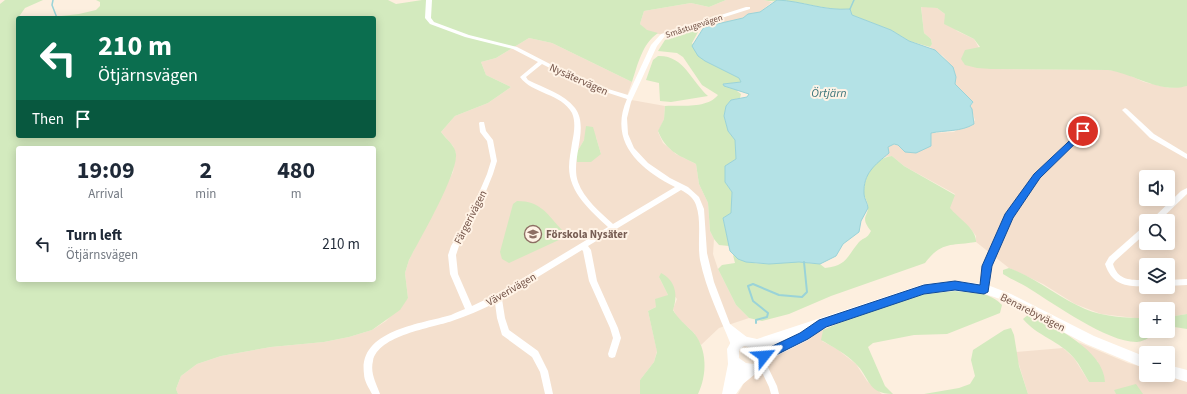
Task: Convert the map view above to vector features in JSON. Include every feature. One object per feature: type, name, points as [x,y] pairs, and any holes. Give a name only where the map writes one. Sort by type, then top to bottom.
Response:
[{"type":"street","name":"Nysätervägen","points":[[429,0],[428,18],[432,23],[467,36],[515,48],[595,88],[630,98]]},
{"type":"street","name":"Småstugevägen","points":[[630,98],[659,38],[748,8]]},
{"type":"street","points":[[541,62],[523,77],[526,81],[563,100],[576,113],[578,130],[572,161],[575,182],[585,200],[612,227]]},
{"type":"street","points":[[630,98],[622,124],[624,134],[631,149],[640,161],[653,171],[693,195],[699,203],[704,259],[714,298],[729,327],[745,344],[757,365],[770,381],[774,394]]},
{"type":"street","points":[[1125,110],[1152,136],[1187,157]]},
{"type":"street","name":"Färgerivägen","points":[[470,311],[455,279],[452,255],[455,246],[472,216],[494,161],[490,140],[483,132],[482,123]]},
{"type":"street","points":[[984,286],[987,266],[1009,217],[1037,176],[1083,131],[1083,129]]},
{"type":"street","name":"Väverivägen","points":[[376,394],[368,374],[368,364],[377,346],[391,336],[408,329],[470,311],[498,297],[680,187]]},
{"type":"street","points":[[1161,214],[1182,192],[1187,191]]},
{"type":"street","points":[[1139,235],[1112,258],[1109,264],[1111,272],[1122,281],[1139,283]]},
{"type":"street","points":[[583,246],[587,250],[593,281],[617,338],[612,354]]},
{"type":"street","points":[[1175,283],[1187,282]]},
{"type":"street","name":"Benarebyvägen","points":[[728,394],[735,362],[732,353],[745,344],[822,323],[924,290],[955,286],[984,286],[1072,331],[1139,360]]},
{"type":"street","points":[[498,297],[505,332],[535,354],[544,372],[549,394]]},
{"type":"street","name":"Benarebyvägen","points":[[728,394],[757,365],[822,323]]},
{"type":"street","points":[[735,362],[742,368],[757,365]]},
{"type":"street","points":[[1175,373],[1187,376]]},
{"type":"shaded area","points":[[726,0],[764,0],[772,2],[760,12],[748,14],[743,18],[710,26],[697,26],[667,36],[647,31],[640,24],[644,11],[691,3],[709,7]]},
{"type":"shaded area","points":[[921,6],[937,8],[945,14],[957,31],[974,39],[991,69],[1108,70],[1122,72],[1144,82],[1169,88],[1187,86],[1187,314],[1175,316],[1175,302],[1139,302],[1139,318],[1101,314],[1075,304],[1043,284],[1009,268],[976,242],[976,236],[970,228],[949,208],[955,194],[904,166],[892,156],[884,157],[889,153],[888,147],[891,145],[898,145],[905,152],[931,139],[931,133],[954,132],[958,129],[970,126],[975,120],[970,106],[973,103],[955,84],[956,77],[953,67],[943,56],[930,47],[932,44],[931,39],[924,33]]},
{"type":"shaded area","points":[[529,38],[552,43],[632,82],[626,99],[665,106],[664,119],[658,132],[663,143],[676,154],[696,164],[699,184],[708,203],[710,231],[714,239],[713,254],[718,269],[736,305],[749,318],[719,328],[701,345],[694,333],[677,317],[673,309],[677,299],[659,277],[668,295],[656,307],[648,311],[657,351],[654,362],[640,380],[640,394],[178,394],[176,389],[181,376],[197,364],[221,356],[271,347],[324,342],[349,337],[372,330],[386,321],[408,298],[405,273],[409,260],[453,172],[456,154],[453,146],[441,132],[455,116],[488,103],[511,87],[486,75],[481,62],[496,58]],"holes":[[[586,135],[596,137],[601,154],[577,152]]]},
{"type":"shaded area","points":[[823,330],[822,341],[837,349],[856,364],[867,381],[882,394],[738,394],[745,381],[772,357],[800,340]]},
{"type":"shaded area","points":[[1078,342],[1139,366],[1139,382],[1175,382],[1175,377],[1187,381],[1187,394],[1028,394],[1015,352],[1063,348],[1074,358],[1089,382],[1098,362]]},
{"type":"green space","points":[[5,0],[43,0],[25,8],[19,16],[16,16],[16,138],[376,138],[376,16],[61,16],[96,10],[100,6],[100,2],[96,0],[388,0],[396,4],[422,0],[726,0],[709,7],[691,3],[644,11],[640,24],[647,30],[658,33],[644,49],[632,82],[552,43],[529,38],[496,58],[481,62],[486,75],[511,87],[488,103],[455,116],[441,132],[450,142],[456,154],[451,176],[437,207],[409,260],[405,273],[408,298],[400,310],[372,330],[349,337],[324,342],[271,347],[221,356],[197,364],[181,376],[176,389],[178,394],[0,394],[0,4]]},
{"type":"green space","points":[[764,0],[1187,0],[1187,86],[1177,88],[1157,86],[1118,72],[1108,70],[991,69],[965,65],[961,59],[965,50],[980,47],[974,39],[944,24],[945,14],[937,8],[921,7],[924,33],[931,39],[932,44],[930,47],[909,41],[891,30],[852,15],[850,9],[828,8],[791,1]]},
{"type":"green space","points":[[699,28],[692,43],[705,61],[739,78],[741,82],[723,84],[724,86],[738,90],[737,91],[741,94],[740,98],[731,100],[726,106],[724,116],[728,131],[735,140],[736,159],[725,166],[725,182],[732,192],[731,213],[723,218],[729,246],[719,245],[710,231],[708,203],[699,184],[696,164],[673,152],[661,138],[658,131],[664,119],[665,106],[701,104],[718,95],[702,85],[683,57],[677,53],[658,51],[665,40]]},
{"type":"green space","points":[[658,56],[667,57],[681,64],[708,96],[671,102],[660,101],[659,83],[646,80],[653,60]]},
{"type":"green space","points":[[586,126],[593,127],[601,154],[591,162],[577,162],[577,152],[584,140]]},
{"type":"green space","points":[[892,156],[904,166],[955,195],[950,208],[970,228],[976,242],[942,248],[931,256],[925,263],[831,296],[789,314],[762,321],[749,318],[736,305],[718,269],[722,265],[735,263],[733,255],[747,262],[763,264],[798,262],[820,264],[825,268],[842,263],[846,260],[859,242],[867,237],[871,231],[867,226],[865,219],[868,205],[864,196],[864,187],[868,174],[880,160]]},
{"type":"green space","name":"Förskola Nysäter","points":[[517,201],[532,203],[543,210],[562,230],[561,239],[509,263],[502,259],[500,252],[513,204]]},
{"type":"green space","points":[[1009,268],[1019,272],[1092,312],[1123,317],[1139,318],[1139,338],[1148,338],[1137,342],[1125,341],[1097,330],[1003,274],[1003,270]]},
{"type":"green space","points":[[661,273],[673,284],[675,304],[673,310],[698,339],[704,354],[703,379],[698,394],[640,394],[640,380],[654,362],[657,352],[648,311],[656,307],[655,299],[668,295],[659,277]]},
{"type":"green space","points":[[938,290],[981,293],[996,300],[1002,305],[1000,313],[947,334],[914,335],[873,343],[868,347],[885,386],[893,394],[878,391],[874,388],[860,368],[851,359],[821,340],[823,330],[851,318]]},
{"type":"green space","points":[[1029,314],[1076,340],[1096,360],[1102,370],[1105,382],[1089,382],[1074,358],[1068,352],[1035,330],[1023,319]]},
{"type":"green space","points":[[1187,314],[1187,329],[1175,327],[1175,316]]},
{"type":"green space","points":[[1011,328],[1014,335],[1019,366],[1028,394],[924,394],[959,388],[970,384],[975,376],[971,360],[973,350],[1004,330]]},
{"type":"green space","points":[[1136,384],[1143,394],[1116,394],[1114,390]]},
{"type":"water","name":"Örtjärn","points":[[777,0],[831,9],[850,9],[852,15],[891,30],[909,41],[935,50],[953,67],[956,77],[955,84],[973,102],[970,106],[972,109],[974,124],[969,127],[958,130],[931,133],[931,146],[916,153],[905,152],[898,145],[894,144],[888,147],[889,153],[871,170],[866,180],[864,194],[868,208],[861,221],[859,232],[843,244],[836,256],[820,264],[799,262],[769,264],[746,262],[738,259],[730,251],[723,218],[731,213],[732,192],[725,182],[725,166],[736,159],[735,140],[728,131],[724,116],[726,106],[731,100],[747,97],[749,94],[724,86],[723,84],[741,82],[739,78],[698,56],[692,46],[704,27],[743,18],[748,14],[760,12]]},
{"type":"waterway","points":[[53,0],[52,5],[56,16]]},
{"type":"waterway","points":[[850,9],[854,0]]},
{"type":"waterway","points":[[756,323],[756,320],[767,317],[768,313],[753,301],[748,286],[753,284],[779,295],[802,297],[807,292],[804,262]]},
{"type":"place","name":"Förskola Nysäter","points":[[533,234]]},
{"type":"route","points":[[764,356],[814,331],[822,323],[924,290],[943,286],[975,287],[984,289],[987,266],[1009,217],[1037,176],[1083,131]]}]
